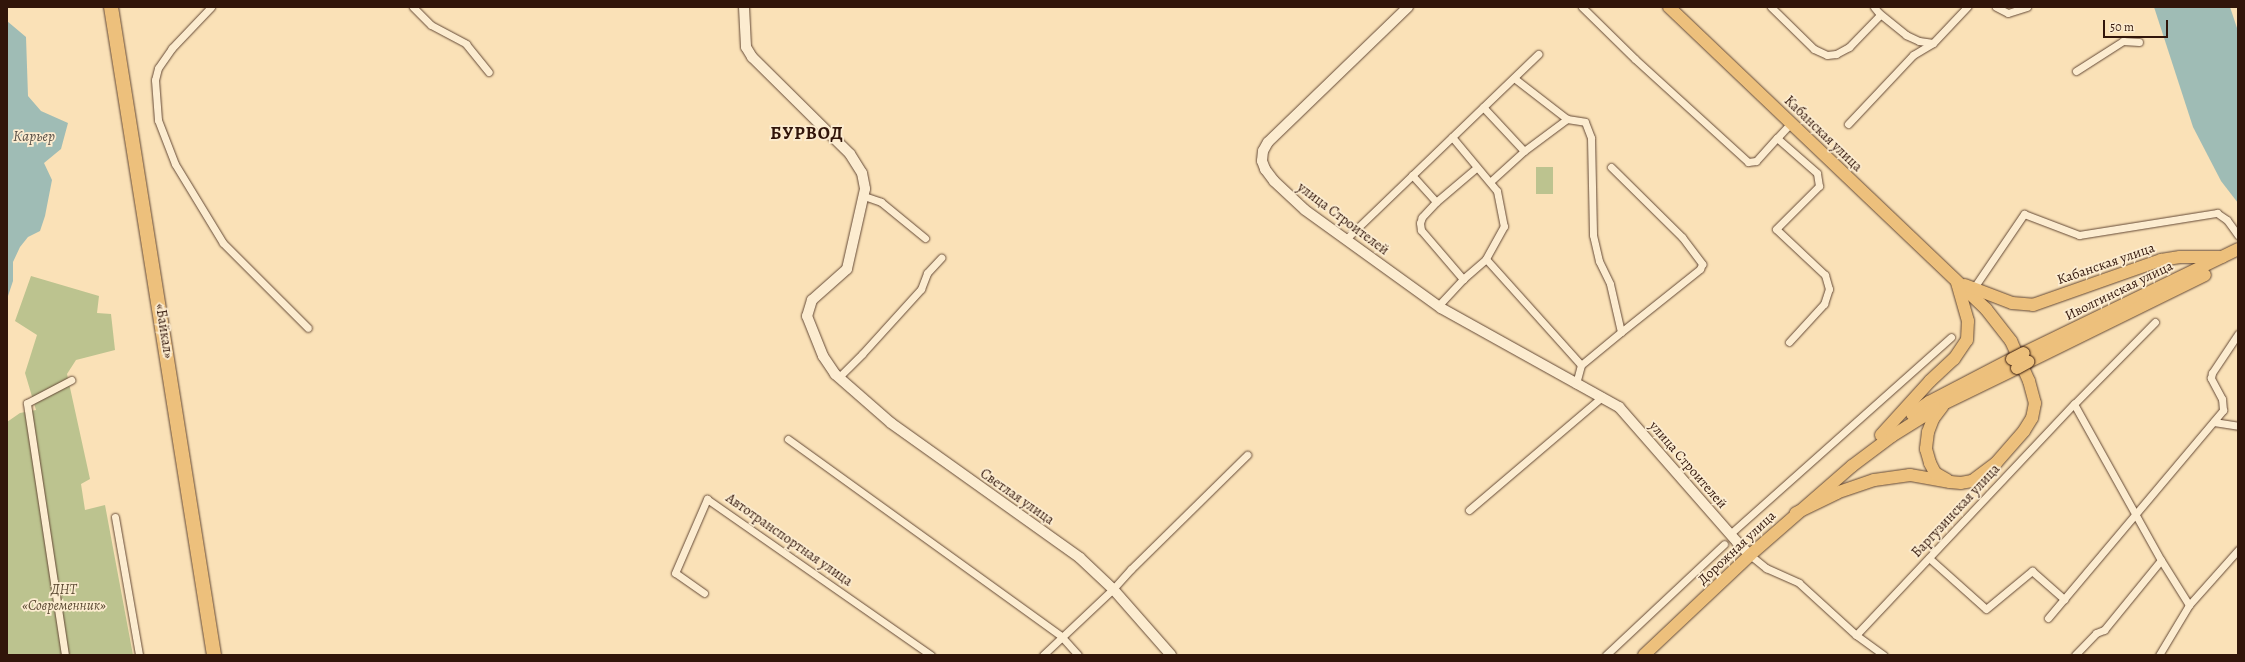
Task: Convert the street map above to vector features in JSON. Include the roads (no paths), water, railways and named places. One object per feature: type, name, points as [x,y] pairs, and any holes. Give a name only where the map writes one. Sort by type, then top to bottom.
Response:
[{"type":"highway","name":"«Байкал»","points":[[111,7],[214,655]]},
{"type":"main road","name":"Кабанская улица","points":[[1669,7],[1986,309],[2011,341],[2036,402],[2032,418],[2024,431],[1996,462],[1972,481],[1961,483],[1950,482],[1910,475],[1874,480],[1837,493],[1796,513]]},
{"type":"main road","name":"Иволгинская улица","points":[[2014,364],[2224,260],[2238,249]]},
{"type":"main road","name":"Кабанская улица","points":[[1957,282],[2012,304],[2034,305],[2161,260],[2190,256],[2224,260]]},
{"type":"main road","name":"Иволгинская улица","points":[[2224,260],[2238,258]]},
{"type":"main road","points":[[1881,435],[1930,381],[1954,359],[1967,340],[1968,321],[1957,282]]},
{"type":"main road","name":"Дорожная улица","points":[[1852,466],[1881,435],[1929,402],[2014,364]]},
{"type":"main road","name":"Дорожная улица","points":[[1644,655],[1796,513],[1852,466],[1892,436],[1945,403],[2014,364]]},
{"type":"main road","points":[[1945,403],[1933,419],[1928,432],[1926,449],[1935,473],[1950,482]]},
{"type":"street","points":[[211,7],[172,48],[158,68],[155,80],[158,120],[175,164],[223,243],[308,328]]},
{"type":"street","points":[[413,7],[431,25],[466,44],[489,72]]},
{"type":"street","name":"Светлая улица","points":[[744,7],[746,46],[752,57],[850,154],[862,174],[866,189],[847,269],[812,300],[806,316],[820,349],[837,376],[890,423],[1080,558],[1113,589],[1171,655]]},
{"type":"street","name":"улица Строителей","points":[[1408,7],[1268,142],[1263,151],[1262,160],[1274,181],[1305,210],[1438,306],[1619,407],[1750,555]]},
{"type":"street","points":[[1582,7],[1635,59],[1748,162],[1756,161],[1791,123]]},
{"type":"street","points":[[1771,7],[1814,49],[1827,55],[1836,54],[1849,47],[1880,14]]},
{"type":"street","points":[[1874,7],[1880,14],[1906,35],[1919,42],[1933,43]]},
{"type":"street","points":[[1848,124],[1913,55],[1933,43],[1966,7]]},
{"type":"street","points":[[1996,7],[2008,13],[2027,7]]},
{"type":"street","points":[[2076,71],[2123,41],[2139,42]]},
{"type":"street","points":[[1346,239],[1538,54]]},
{"type":"street","points":[[1514,78],[1567,119],[1585,122],[1591,138],[1593,235],[1599,261],[1610,284],[1621,332]]},
{"type":"street","points":[[1483,107],[1524,151]]},
{"type":"street","points":[[1491,181],[1524,151],[1567,119]]},
{"type":"street","points":[[1438,306],[1486,259],[1504,226],[1497,191],[1491,181],[1476,168],[1452,137]]},
{"type":"street","points":[[1777,138],[1817,173],[1819,186],[1776,229],[1825,274],[1829,289],[1824,304],[1789,342]]},
{"type":"street","points":[[1576,384],[1581,365],[1700,269],[1702,264],[1682,236],[1611,167]]},
{"type":"street","points":[[1464,279],[1421,230],[1420,223],[1422,217],[1436,202],[1476,168]]},
{"type":"street","points":[[1412,176],[1436,202]]},
{"type":"street","points":[[864,196],[881,202],[925,238]]},
{"type":"street","points":[[1973,289],[2024,214],[2079,235],[2217,213],[2227,220],[2238,235]]},
{"type":"street","points":[[837,376],[862,354],[921,289],[928,273],[941,258]]},
{"type":"street","points":[[1486,259],[1581,365]]},
{"type":"street","name":"Баргузинская улица","points":[[1856,635],[2074,404],[2155,322]]},
{"type":"street","points":[[2048,618],[2223,410],[2224,404],[2211,378],[2212,373],[2238,334]]},
{"type":"street","points":[[1730,534],[1951,337]]},
{"type":"street","points":[[65,655],[27,403],[71,380]]},
{"type":"street","points":[[1469,510],[1602,397]]},
{"type":"street","points":[[2074,404],[2161,560],[2189,605]]},
{"type":"street","points":[[2214,422],[2238,426]]},
{"type":"street","points":[[788,439],[1061,636],[1078,655]]},
{"type":"street","points":[[1043,655],[1061,636],[1113,589],[1247,455]]},
{"type":"street","name":"Автотранспортная улица","points":[[704,593],[675,573],[707,499],[931,655]]},
{"type":"street","points":[[115,517],[139,655]]},
{"type":"street","points":[[1606,655],[1724,544]]},
{"type":"street","points":[[2159,655],[2189,605],[2238,550]]},
{"type":"street","points":[[1750,555],[1766,568],[1799,583],[1856,635],[1884,655]]},
{"type":"street","points":[[1929,558],[1986,609],[2032,571],[2064,599]]},
{"type":"street","points":[[2075,655],[2096,633],[2104,630],[2161,560]]},
{"type":"water","points":[[2154,7],[2230,7],[2238,31],[2238,203],[2221,181],[2193,127]]},
{"type":"water","name":"Карьер","points":[[7,21],[26,37],[28,96],[41,111],[68,123],[61,149],[44,163],[52,180],[45,216],[40,231],[28,237],[20,247],[13,262],[13,281],[7,299]]},
{"type":"district","name":"БУРВОД","points":[[807,133]]},
{"type":"park label","name":"ДНТ «Современник»","points":[[64,598]]}]
